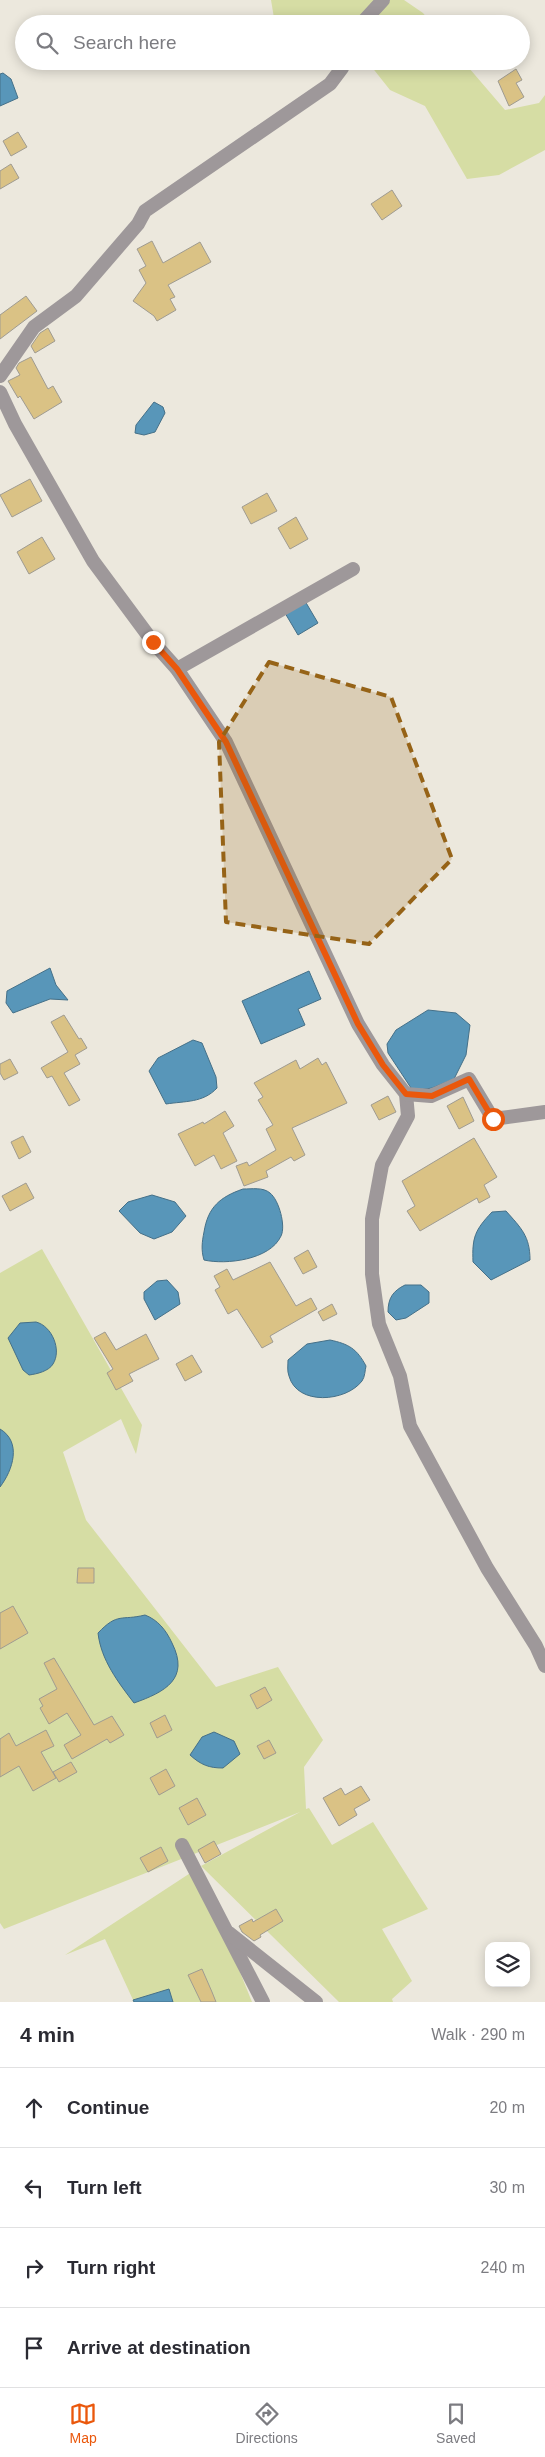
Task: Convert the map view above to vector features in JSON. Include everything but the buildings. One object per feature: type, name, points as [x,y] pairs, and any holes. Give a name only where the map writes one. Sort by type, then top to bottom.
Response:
[{"type":"street","points":[[369,15],[383,0]]},
{"type":"street","points":[[0,376],[34,327],[76,296],[138,224],[146,211],[330,84],[340,70]]},
{"type":"street","points":[[0,392],[15,424],[93,561],[153,642],[177,669],[226,742],[358,1024],[383,1065],[406,1094],[408,1116],[382,1165],[372,1219],[372,1274],[379,1324],[400,1376],[410,1426],[487,1568],[536,1646],[545,1666]]},
{"type":"street","points":[[177,669],[353,569]]},
{"type":"street","points":[[406,1094],[432,1096],[469,1079],[493,1119],[545,1112]]},
{"type":"street","points":[[182,1845],[263,2002]]},
{"type":"street","points":[[226,1931],[249,1946],[316,2002]]},
{"type":"highlighted area","points":[[269,662],[391,697],[452,859],[369,944],[226,922],[219,742]]},
{"type":"green space","points":[[271,0],[404,0],[425,15],[274,15]]},
{"type":"green space","points":[[374,70],[471,70],[505,110],[539,103],[545,95],[545,150],[499,175],[467,179],[425,106],[390,90]]},
{"type":"green space","points":[[42,1249],[142,1425],[136,1454],[121,1419],[63,1452],[86,1520],[216,1687],[278,1667],[323,1740],[304,1767],[306,1809],[309,1808],[332,1845],[373,1822],[428,1909],[382,1929],[412,1981],[392,1999],[393,2002],[339,2002],[201,1866],[300,1812],[4,1929],[0,1923],[0,1273]]},
{"type":"green space","points":[[198,1868],[252,2002],[134,2002],[105,1939],[65,1955]]},
{"type":"water","points":[[3,73],[11,79],[18,98],[0,106],[0,74]]},
{"type":"water","points":[[154,402],[163,407],[165,413],[155,432],[144,435],[135,433],[136,425]]},
{"type":"water","points":[[305,601],[318,623],[298,635],[285,613]]},
{"type":"water","points":[[50,968],[56,985],[68,1000],[50,999],[13,1013],[6,1003],[7,991]]},
{"type":"water","points":[[309,971],[321,999],[298,1009],[305,1025],[261,1044],[242,1001]]},
{"type":"water","points":[[428,1010],[456,1013],[470,1025],[466,1055],[454,1079],[432,1088],[413,1091],[388,1053],[387,1044],[396,1030]]},
{"type":"water","points":[[193,1040],[202,1043],[216,1077],[217,1088],[200,1099],[166,1104],[149,1071],[158,1058]]},
{"type":"water","points":[[243,1189],[264,1190],[273,1196],[279,1207],[282,1220],[281,1236],[267,1251],[247,1259],[224,1262],[204,1260],[202,1243],[206,1223],[212,1210],[216,1204]]},
{"type":"water","points":[[152,1195],[175,1202],[186,1216],[172,1232],[154,1239],[140,1233],[119,1211],[128,1202]]},
{"type":"water","points":[[506,1211],[524,1233],[530,1252],[530,1260],[491,1280],[473,1262],[474,1240],[478,1229],[492,1212]]},
{"type":"water","points":[[167,1280],[178,1292],[180,1304],[155,1320],[144,1299],[144,1292],[157,1281]]},
{"type":"water","points":[[405,1285],[421,1285],[429,1292],[429,1303],[406,1318],[396,1320],[388,1312],[390,1299],[394,1292]]},
{"type":"water","points":[[36,1322],[42,1324],[51,1333],[56,1346],[56,1358],[49,1369],[29,1375],[23,1370],[8,1338],[20,1323]]},
{"type":"water","points":[[330,1340],[342,1343],[356,1351],[366,1366],[363,1379],[355,1388],[334,1397],[322,1398],[311,1396],[294,1386],[289,1376],[288,1360],[307,1344]]},
{"type":"water","points":[[0,1429],[11,1441],[13,1456],[9,1473],[0,1487]]},
{"type":"water","points":[[145,1615],[158,1623],[167,1634],[177,1655],[178,1666],[176,1675],[164,1689],[134,1703],[116,1679],[106,1661],[98,1633],[110,1622],[120,1618]]},
{"type":"water","points":[[214,1732],[234,1741],[240,1754],[223,1768],[205,1765],[190,1755],[202,1737]]},
{"type":"water","points":[[169,1989],[173,2002],[134,2002],[133,2000]]},
{"type":"route","points":[[153,642],[177,669],[226,742],[358,1024],[383,1065],[406,1094],[432,1096],[469,1079],[493,1119]]}]
